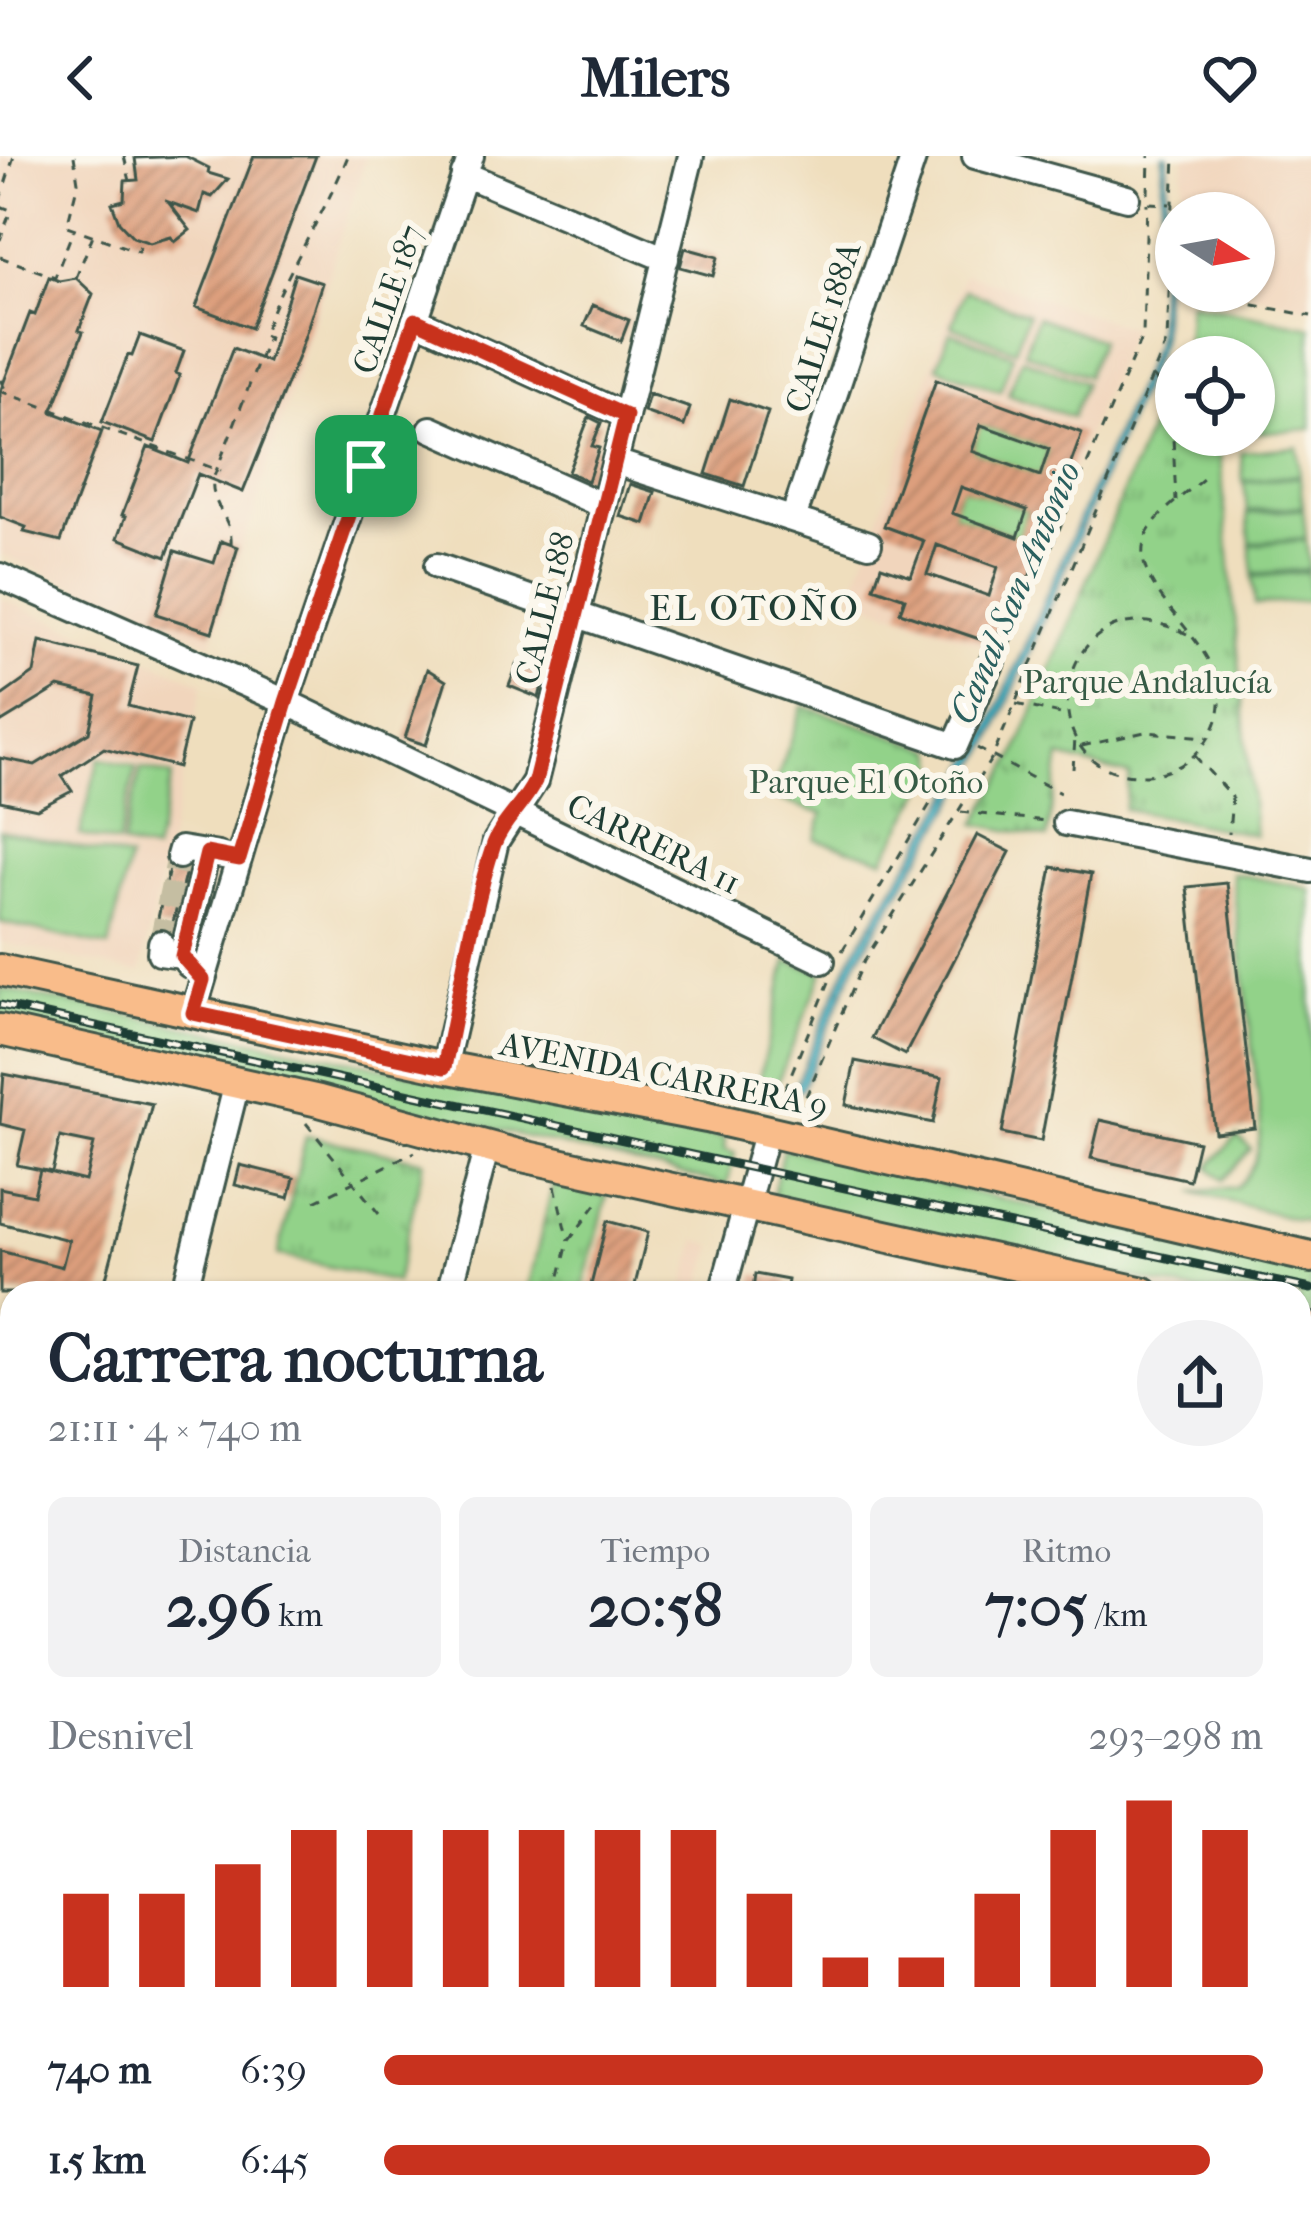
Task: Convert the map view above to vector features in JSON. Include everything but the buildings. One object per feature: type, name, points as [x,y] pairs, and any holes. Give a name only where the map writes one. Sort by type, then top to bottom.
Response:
[{"type":"main road","name":"AVENIDA CARRERA 9","points":[[0,970],[444,1067],[771,1122],[1311,1257]]},
{"type":"main road","points":[[0,1030],[746,1207],[1088,1281]]},
{"type":"street","name":"CALLE 188","points":[[444,1067],[490,860],[503,826],[535,781],[691,156]]},
{"type":"street","name":"CALLE 188A","points":[[793,519],[914,156]]},
{"type":"street","points":[[975,156],[1137,201]]},
{"type":"street","points":[[467,165],[665,259]]},
{"type":"street","name":"CALLE 187","points":[[193,1013],[286,702],[467,165]]},
{"type":"street","points":[[415,320],[626,416]]},
{"type":"street","points":[[431,429],[604,506]]},
{"type":"street","points":[[615,462],[869,544]]},
{"type":"street","points":[[437,566],[959,751],[998,660]]},
{"type":"street","name":"CARRERA 11","points":[[0,576],[286,702],[832,962]]},
{"type":"street","points":[[1066,823],[1182,855],[1225,854],[1311,870]]},
{"type":"street","points":[[179,856],[181,849],[239,859]]},
{"type":"street","points":[[203,980],[172,949],[194,904],[207,853]]},
{"type":"street","points":[[194,904],[224,910]]},
{"type":"street","points":[[187,1281],[237,1083]]},
{"type":"street","points":[[725,1281],[771,1122]]},
{"type":"street","points":[[452,1281],[487,1146]]},
{"type":"path","points":[[0,240],[11,210],[0,203],[14,156]]},
{"type":"path","points":[[74,156],[78,182],[67,226],[138,252],[142,241]]},
{"type":"path","points":[[124,156],[130,181]]},
{"type":"path","points":[[998,660],[1143,334],[1137,201],[1149,156]]},
{"type":"path","points":[[1174,192],[1175,156]]},
{"type":"path","points":[[231,544],[229,522],[213,501],[219,470],[268,337],[262,334],[279,289],[334,195],[346,157]]},
{"type":"path","points":[[1137,201],[1155,202]]},
{"type":"path","points":[[0,257],[55,277],[74,228]]},
{"type":"path","points":[[76,278],[93,236]]},
{"type":"path","points":[[1275,309],[1311,316]]},
{"type":"path","points":[[797,1118],[864,962],[993,756],[1167,341],[1172,312]]},
{"type":"path","points":[[1152,376],[1171,395],[1176,503]]},
{"type":"path","points":[[0,380],[12,397]]},
{"type":"path","points":[[29,401],[33,390]]},
{"type":"path","points":[[0,391],[219,470]]},
{"type":"path","points":[[1187,634],[1144,620],[1120,624],[1083,649],[1071,669],[1067,715],[1082,746],[1108,768],[1130,775],[1175,769],[1195,756],[1218,716],[1215,670],[1146,568],[1144,554],[1152,525],[1204,478]]},
{"type":"path","points":[[1014,704],[1067,715]]},
{"type":"path","points":[[1082,746],[1145,731],[1209,737]]},
{"type":"path","points":[[1073,769],[1075,736]]},
{"type":"path","points":[[771,1122],[832,962],[959,751],[993,756],[1060,793]]},
{"type":"path","points":[[1195,756],[1232,797],[1225,854]]},
{"type":"path","points":[[957,812],[1066,823]]},
{"type":"path","points":[[302,1117],[379,1214]]},
{"type":"path","points":[[315,1202],[428,1146]]},
{"type":"path","points":[[552,1174],[568,1242]]},
{"type":"path","points":[[559,1281],[568,1242],[608,1187]]},
{"type":"shaded area","points":[[0,156],[366,156],[211,644],[0,554]]},
{"type":"shaded area","points":[[1184,156],[1311,156],[1311,307],[1275,299],[1275,192],[1183,192]]},
{"type":"shaded area","points":[[964,273],[1131,328],[998,650],[851,597]]},
{"type":"shaded area","points":[[0,598],[203,683],[140,973],[0,942]]},
{"type":"shaded area","points":[[697,1240],[714,1245],[704,1281],[686,1281]]},
{"type":"green space","points":[[965,290],[1028,314],[1015,350],[952,326]]},
{"type":"green space","points":[[1188,312],[1238,312],[1311,327],[1311,429],[1275,432],[1275,336],[1186,336]]},
{"type":"green space","points":[[1037,317],[1100,340],[1087,376],[1024,352]]},
{"type":"green space","points":[[950,332],[1013,355],[1000,391],[937,367]]},
{"type":"green space","points":[[1022,358],[1085,382],[1072,417],[1008,394]]},
{"type":"green space","name":"Parque Andalucía","points":[[1155,415],[1155,456],[1220,456],[1255,835],[1124,809],[1130,775],[1060,757],[1047,838],[976,824],[1016,754]]},
{"type":"green space","points":[[981,425],[1049,449],[1040,476],[972,451]]},
{"type":"green space","points":[[1297,447],[1300,475],[1243,481],[1241,456],[1275,456],[1275,449]]},
{"type":"green space","points":[[1300,477],[1303,506],[1247,511],[1244,482]]},
{"type":"green space","points":[[961,487],[1027,510],[1018,537],[952,513]]},
{"type":"green space","points":[[1303,509],[1306,538],[1250,543],[1247,514]]},
{"type":"green space","points":[[1306,540],[1309,569],[1253,574],[1250,545]]},
{"type":"green space","points":[[1308,572],[1311,600],[1255,605],[1252,577]]},
{"type":"green space","name":"Parque El Otoño","points":[[803,706],[935,750],[938,764],[884,859],[815,839],[823,814],[771,797]]},
{"type":"green space","points":[[99,758],[136,767],[118,844],[80,835]]},
{"type":"green space","points":[[141,768],[172,776],[154,852],[122,845]]},
{"type":"green space","points":[[0,830],[129,859],[109,947],[0,922]]},
{"type":"green space","points":[[1232,873],[1311,889],[1311,1223],[1193,1192],[1236,1187],[1252,1166],[1260,1133]]},
{"type":"green space","points":[[787,961],[823,972],[770,1100],[755,1096]]},
{"type":"green space","points":[[0,989],[652,1122],[725,1139],[724,1150],[735,1153],[727,1185],[381,1102],[0,1019]]},
{"type":"green space","points":[[306,1136],[424,1161],[396,1281],[278,1255]]},
{"type":"green space","points":[[1237,1136],[1251,1149],[1223,1180],[1209,1167]]},
{"type":"green space","points":[[783,1148],[1311,1271],[1311,1281],[1147,1281],[772,1200]]},
{"type":"green space","points":[[553,1184],[607,1196],[585,1281],[530,1281]]},
{"type":"water","points":[[1163,156],[1168,156],[1167,192],[1162,192]]},
{"type":"water","points":[[1157,312],[1162,312],[1161,336],[1156,336]]},
{"type":"water","points":[[1155,342],[1155,356],[991,743],[857,961],[801,1091],[794,1088],[850,959],[984,740]]},
{"type":"tunnel","points":[[161,943],[179,856]]},
{"type":"railway","points":[[0,1005],[1274,1281]]},
{"type":"district","name":"EL OTOÑO","points":[[755,607]]},
{"type":"route","points":[[415,320],[626,416],[535,781],[503,826],[490,860],[444,1067],[193,1013],[203,980],[182,956],[207,853],[239,859],[366,466],[415,320]]},
{"type":"water label","name":"Canal San Antonio","points":[[1014,592]]}]
